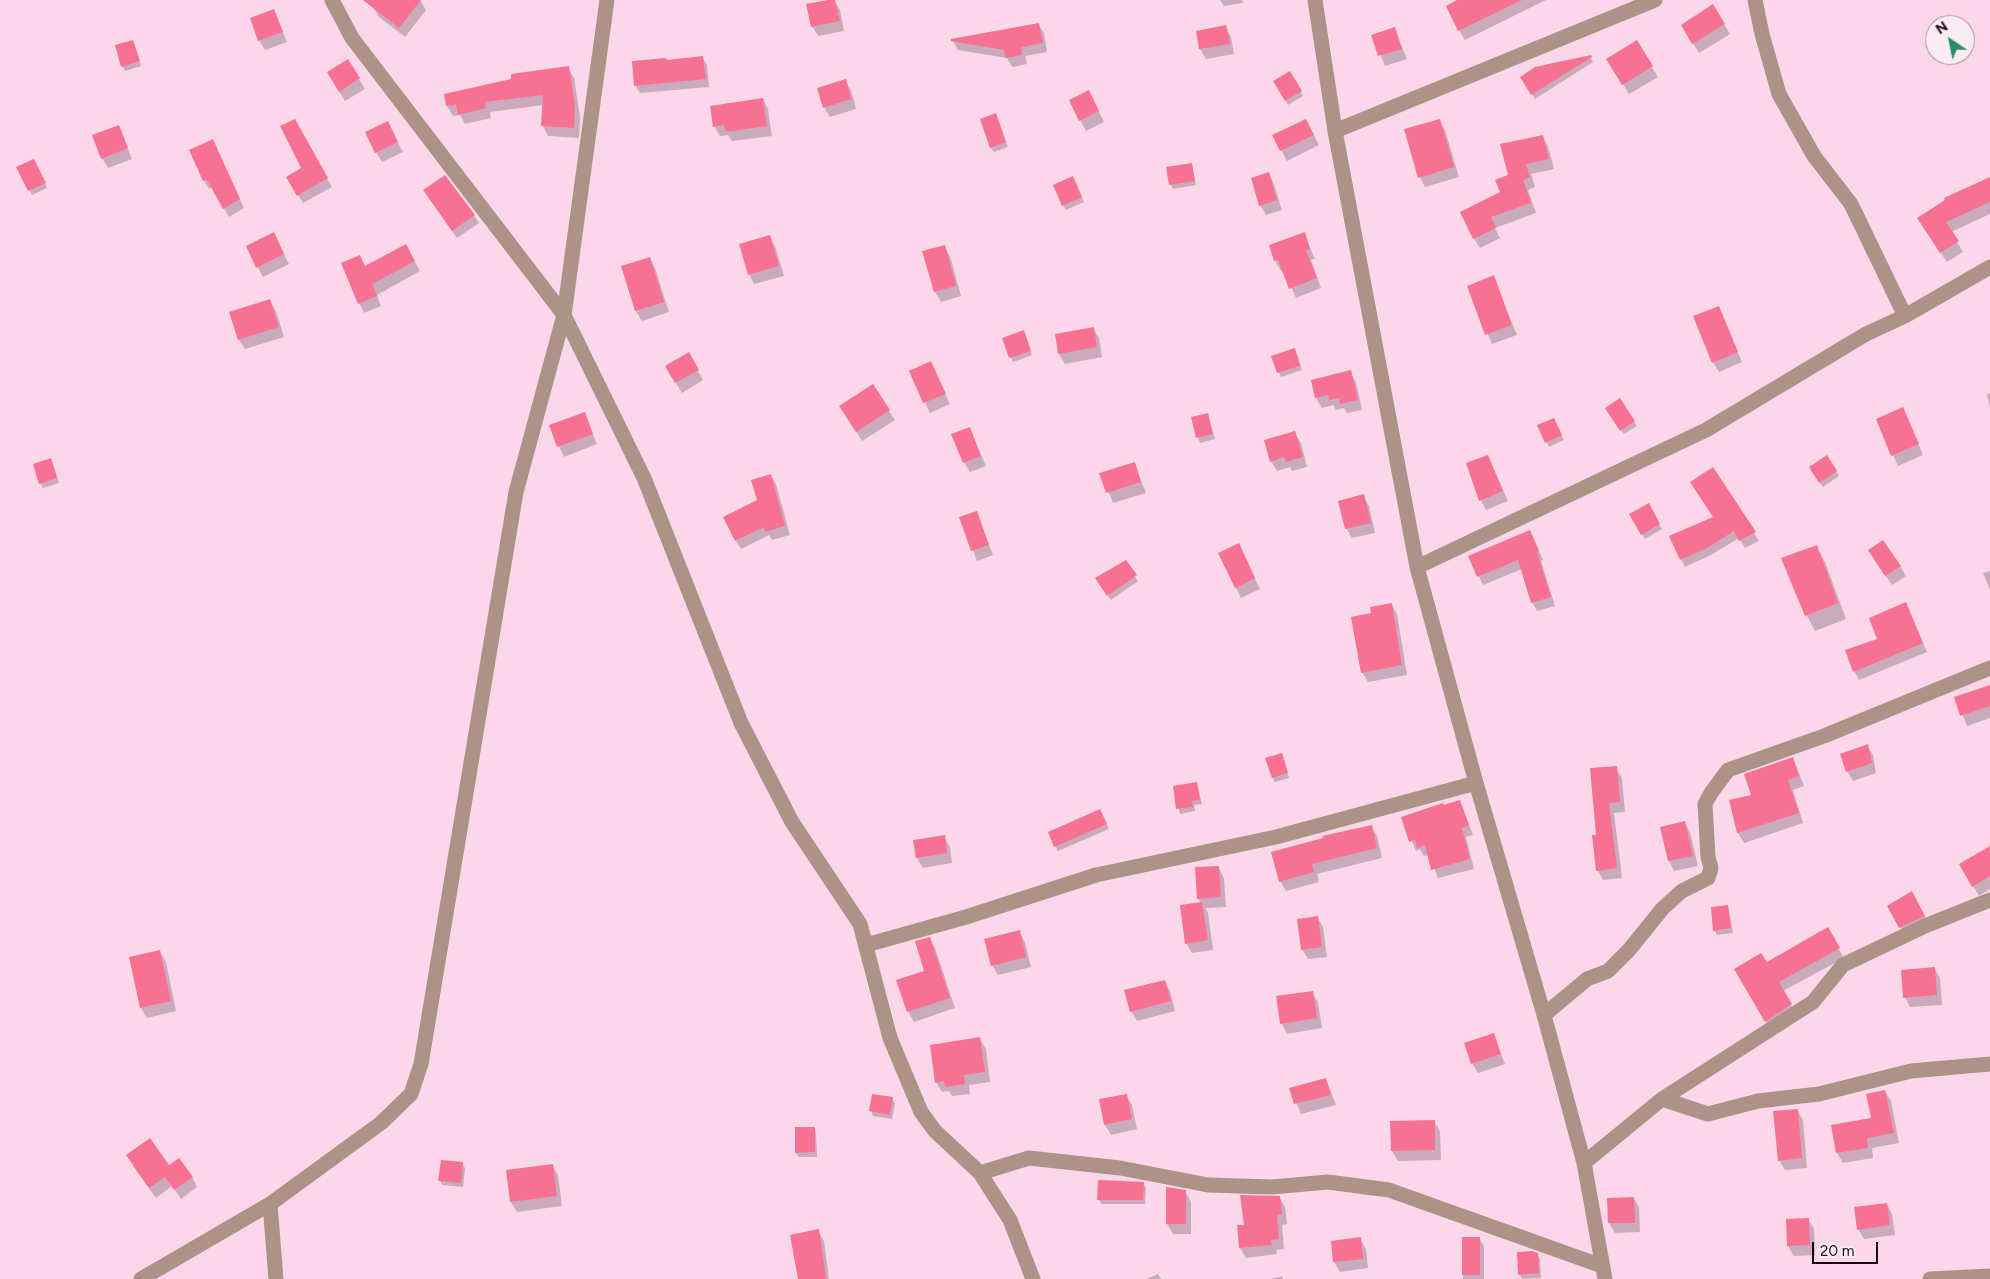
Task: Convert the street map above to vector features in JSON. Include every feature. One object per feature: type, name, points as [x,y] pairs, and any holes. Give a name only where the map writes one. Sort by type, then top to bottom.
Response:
[{"type":"street","points":[[332,0],[352,38],[564,315],[644,478],[741,723],[792,822],[860,924],[890,1038],[921,1112],[936,1131],[980,1173],[1010,1220],[1033,1279]]},
{"type":"street","points":[[141,1279],[270,1204],[381,1123],[411,1094],[421,1064],[516,492],[564,315],[607,0]]},
{"type":"street","points":[[1315,0],[1335,131],[1417,567],[1584,1163],[1604,1272]]},
{"type":"street","points":[[1755,0],[1762,34],[1779,94],[1814,156],[1851,204],[1904,316]]},
{"type":"street","points":[[1335,131],[1647,2]]},
{"type":"street","points":[[1417,567],[1706,430],[1866,334],[1904,316],[1990,266]]},
{"type":"street","points":[[1544,1015],[1587,978],[1608,971],[1629,950],[1663,908],[1682,891],[1708,878],[1711,868],[1708,857],[1705,804],[1728,770],[1824,736],[1990,668]]},
{"type":"street","points":[[866,945],[1096,875],[1276,837],[1476,783]]},
{"type":"street","points":[[1584,1163],[1662,1099],[1813,1002],[1842,965],[1925,926],[1990,900]]},
{"type":"street","points":[[1662,1099],[1708,1114],[1758,1101],[1819,1094],[1911,1071],[1990,1064]]},
{"type":"street","points":[[980,1173],[1029,1158],[1120,1168],[1208,1185],[1272,1187],[1328,1182],[1389,1190],[1604,1272]]},
{"type":"street","points":[[270,1204],[276,1279]]},
{"type":"street","points":[[1930,1279],[1990,1276]]},
{"type":"building","points":[[363,0],[421,0],[399,28]]},
{"type":"building","points":[[835,0],[840,21],[811,27],[806,4]]},
{"type":"building","points":[[1457,0],[1522,0],[1458,31],[1446,6]]},
{"type":"building","points":[[1713,4],[1725,24],[1692,44],[1681,25]]},
{"type":"building","points":[[274,9],[283,32],[258,41],[250,18]]},
{"type":"building","points":[[1039,23],[1043,43],[1021,47],[1022,55],[1005,58],[1004,50],[951,41],[951,39]]},
{"type":"building","points":[[1226,25],[1230,44],[1199,49],[1196,31]]},
{"type":"building","points":[[1395,27],[1402,49],[1378,56],[1371,35]]},
{"type":"building","points":[[133,40],[140,61],[121,67],[115,45]]},
{"type":"building","points":[[1637,40],[1653,66],[1622,85],[1606,59]]},
{"type":"building","points":[[1591,55],[1592,57],[1531,95],[1520,77],[1535,67]]},
{"type":"building","points":[[703,56],[706,79],[634,86],[632,61]]},
{"type":"building","points":[[348,59],[360,78],[339,92],[327,72]]},
{"type":"building","points":[[569,66],[575,106],[574,128],[541,126],[543,95],[485,102],[486,108],[458,115],[456,105],[446,106],[444,94],[511,79],[511,74]]},
{"type":"building","points":[[1290,71],[1302,91],[1285,101],[1273,81]]},
{"type":"building","points":[[846,79],[851,99],[823,108],[817,88]]},
{"type":"building","points":[[1089,90],[1099,111],[1079,121],[1069,100]]},
{"type":"building","points":[[763,98],[767,126],[733,131],[725,131],[724,125],[713,127],[710,106]]},
{"type":"building","points":[[996,113],[1006,142],[990,148],[980,119]]},
{"type":"building","points":[[295,119],[328,178],[297,196],[286,177],[301,168],[280,126]]},
{"type":"building","points":[[1306,119],[1314,135],[1280,151],[1272,135]]},
{"type":"building","points":[[1440,119],[1454,167],[1418,178],[1404,129]]},
{"type":"building","points":[[388,121],[398,142],[375,153],[365,132]]},
{"type":"building","points":[[119,125],[128,148],[101,159],[92,135]]},
{"type":"building","points":[[1543,135],[1549,159],[1526,164],[1530,177],[1523,180],[1531,203],[1491,217],[1496,228],[1473,239],[1460,212],[1500,192],[1495,180],[1508,175],[1500,144]]},
{"type":"building","points":[[213,139],[240,199],[223,209],[207,180],[203,181],[189,150]]},
{"type":"building","points":[[34,159],[46,183],[28,191],[16,167]]},
{"type":"building","points":[[1192,163],[1195,181],[1169,185],[1166,167]]},
{"type":"building","points":[[1269,172],[1277,200],[1259,206],[1251,178]]},
{"type":"building","points":[[445,175],[475,215],[452,231],[423,190]]},
{"type":"building","points":[[1073,176],[1082,197],[1062,206],[1053,185]]},
{"type":"building","points":[[1990,177],[1990,202],[1946,222],[1959,241],[1940,253],[1917,218],[1945,200],[1944,198]]},
{"type":"building","points":[[274,232],[284,254],[256,268],[246,246]]},
{"type":"building","points":[[1305,232],[1310,249],[1306,250],[1317,278],[1289,289],[1278,260],[1274,261],[1269,245]]},
{"type":"building","points":[[770,235],[779,266],[748,275],[739,244]]},
{"type":"building","points":[[406,244],[415,261],[372,284],[377,296],[358,304],[341,263],[360,255],[365,266]]},
{"type":"building","points":[[945,245],[956,286],[934,292],[922,251]]},
{"type":"building","points":[[650,257],[664,302],[635,311],[621,266]]},
{"type":"building","points":[[1494,275],[1512,325],[1485,335],[1467,286]]},
{"type":"building","points":[[270,299],[279,327],[238,340],[229,312]]},
{"type":"building","points":[[1719,306],[1738,352],[1712,363],[1693,316]]},
{"type":"building","points":[[1094,327],[1097,347],[1058,354],[1055,334]]},
{"type":"building","points":[[1024,330],[1031,351],[1009,358],[1002,338]]},
{"type":"building","points":[[1295,348],[1300,366],[1277,373],[1271,356]]},
{"type":"building","points":[[689,352],[699,370],[675,383],[665,366]]},
{"type":"building","points":[[931,361],[946,394],[923,403],[909,371]]},
{"type":"building","points":[[1351,370],[1358,400],[1340,404],[1339,398],[1329,400],[1328,395],[1315,398],[1311,380]]},
{"type":"building","points":[[873,384],[890,410],[856,432],[839,406]]},
{"type":"building","points":[[1620,398],[1635,421],[1620,431],[1605,408]]},
{"type":"building","points":[[1903,407],[1919,444],[1891,456],[1876,419]]},
{"type":"building","points":[[585,412],[593,434],[557,447],[549,425]]},
{"type":"building","points":[[1208,413],[1213,434],[1196,438],[1191,417]]},
{"type":"building","points":[[1554,418],[1562,435],[1545,443],[1537,425]]},
{"type":"building","points":[[970,427],[981,456],[963,463],[951,434]]},
{"type":"building","points":[[1295,431],[1303,457],[1286,462],[1284,457],[1270,462],[1264,440]]},
{"type":"building","points":[[1488,455],[1503,491],[1479,501],[1466,463]]},
{"type":"building","points":[[1827,455],[1837,471],[1819,483],[1809,467]]},
{"type":"building","points":[[51,458],[57,478],[39,484],[33,464]]},
{"type":"building","points":[[1135,462],[1141,482],[1106,493],[1099,473]]},
{"type":"building","points":[[1713,467],[1756,532],[1739,541],[1734,531],[1707,548],[1680,560],[1669,536],[1713,517],[1690,482]]},
{"type":"building","points":[[771,474],[785,526],[765,532],[764,527],[735,541],[723,517],[757,500],[751,480]]},
{"type":"building","points":[[1364,494],[1371,523],[1345,529],[1338,501]]},
{"type":"building","points":[[1649,503],[1660,524],[1641,535],[1629,514]]},
{"type":"building","points":[[977,511],[989,545],[971,551],[959,517]]},
{"type":"building","points":[[1530,530],[1539,551],[1537,552],[1551,597],[1531,603],[1518,560],[1477,577],[1468,556]]},
{"type":"building","points":[[1883,540],[1901,566],[1885,576],[1868,550]]},
{"type":"building","points":[[1239,543],[1255,578],[1235,588],[1218,553]]},
{"type":"building","points":[[1817,545],[1838,603],[1805,616],[1781,558]]},
{"type":"building","points":[[1126,560],[1137,575],[1107,596],[1095,578]]},
{"type":"building","points":[[1906,602],[1923,643],[1853,672],[1845,650],[1877,639],[1869,618]]},
{"type":"building","points":[[1392,603],[1402,665],[1361,673],[1351,617],[1371,613],[1370,607]]},
{"type":"building","points":[[1990,685],[1990,706],[1960,716],[1954,697]]},
{"type":"building","points":[[1868,744],[1872,763],[1846,772],[1840,754]]},
{"type":"building","points":[[1282,753],[1288,773],[1272,778],[1265,758]]},
{"type":"building","points":[[1793,757],[1799,776],[1788,780],[1799,813],[1737,833],[1729,800],[1751,795],[1744,774]]},
{"type":"building","points":[[1617,766],[1620,802],[1609,803],[1617,868],[1596,871],[1592,835],[1596,835],[1590,768]]},
{"type":"building","points":[[1197,782],[1200,800],[1192,801],[1193,807],[1176,809],[1173,786]]},
{"type":"building","points":[[1460,800],[1469,825],[1462,828],[1470,859],[1431,870],[1425,845],[1417,848],[1415,840],[1409,842],[1401,817],[1443,803],[1444,805]]},
{"type":"building","points":[[1100,809],[1107,824],[1054,847],[1048,832]]},
{"type":"building","points":[[1685,821],[1693,856],[1668,861],[1660,827]]},
{"type":"building","points":[[1372,825],[1377,848],[1312,864],[1314,872],[1279,882],[1271,852],[1323,838],[1322,836]]},
{"type":"building","points":[[945,835],[947,853],[916,858],[913,840]]},
{"type":"building","points":[[1990,846],[1990,876],[1972,887],[1959,864]]},
{"type":"building","points":[[1219,866],[1221,897],[1197,899],[1195,867]]},
{"type":"building","points":[[1912,891],[1925,916],[1899,928],[1887,906]]},
{"type":"building","points":[[1202,902],[1208,940],[1185,944],[1180,905]]},
{"type":"building","points":[[1728,905],[1731,928],[1713,931],[1711,907]]},
{"type":"building","points":[[1318,916],[1322,947],[1301,950],[1297,919]]},
{"type":"building","points":[[1828,927],[1840,948],[1779,982],[1792,1004],[1765,1022],[1734,969],[1761,953],[1767,962]]},
{"type":"building","points":[[1020,930],[1026,957],[991,966],[984,939]]},
{"type":"building","points":[[930,937],[950,998],[907,1012],[896,980],[924,971],[915,941]]},
{"type":"building","points":[[160,950],[171,1001],[140,1008],[129,957]]},
{"type":"building","points":[[1935,967],[1937,995],[1903,998],[1901,970]]},
{"type":"building","points":[[1165,980],[1171,1001],[1130,1012],[1124,990]]},
{"type":"building","points":[[1313,991],[1317,1018],[1280,1024],[1276,996]]},
{"type":"building","points":[[1494,1033],[1501,1054],[1471,1064],[1464,1043]]},
{"type":"building","points":[[980,1037],[985,1072],[964,1075],[965,1084],[945,1087],[944,1081],[935,1083],[930,1045]]},
{"type":"building","points":[[1326,1078],[1331,1095],[1294,1104],[1289,1088]]},
{"type":"building","points":[[1885,1090],[1894,1133],[1867,1138],[1868,1148],[1836,1153],[1831,1125],[1871,1118],[1866,1094]]},
{"type":"building","points":[[872,1094],[893,1097],[890,1115],[869,1111]]},
{"type":"building","points":[[1127,1094],[1132,1119],[1104,1125],[1099,1099]]},
{"type":"building","points":[[1798,1109],[1802,1158],[1778,1161],[1773,1111]]},
{"type":"building","points":[[1435,1120],[1435,1150],[1391,1151],[1390,1121]]},
{"type":"building","points":[[795,1127],[815,1127],[815,1152],[795,1153]]},
{"type":"building","points":[[150,1138],[169,1165],[179,1158],[193,1177],[174,1190],[165,1177],[149,1188],[126,1155]]},
{"type":"building","points":[[441,1160],[463,1162],[461,1183],[438,1181]]},
{"type":"building","points":[[553,1164],[557,1196],[510,1202],[506,1170]]},
{"type":"building","points":[[1098,1180],[1144,1182],[1143,1200],[1097,1200]]},
{"type":"building","points":[[1166,1187],[1186,1190],[1186,1224],[1166,1224]]},
{"type":"building","points":[[1240,1195],[1280,1196],[1282,1214],[1277,1215],[1279,1239],[1271,1240],[1272,1245],[1239,1248],[1237,1225],[1244,1225]]},
{"type":"building","points":[[1634,1197],[1635,1223],[1608,1223],[1607,1198]]},
{"type":"building","points":[[1887,1203],[1890,1225],[1857,1230],[1854,1207]]},
{"type":"building","points":[[1809,1218],[1810,1245],[1787,1246],[1786,1219]]},
{"type":"building","points":[[819,1229],[826,1279],[798,1279],[790,1235]]},
{"type":"building","points":[[1361,1237],[1363,1259],[1333,1262],[1331,1241]]},
{"type":"building","points":[[1462,1237],[1480,1237],[1480,1275],[1462,1275]]},
{"type":"building","points":[[1532,1251],[1538,1253],[1539,1273],[1518,1275],[1517,1252]]}]
